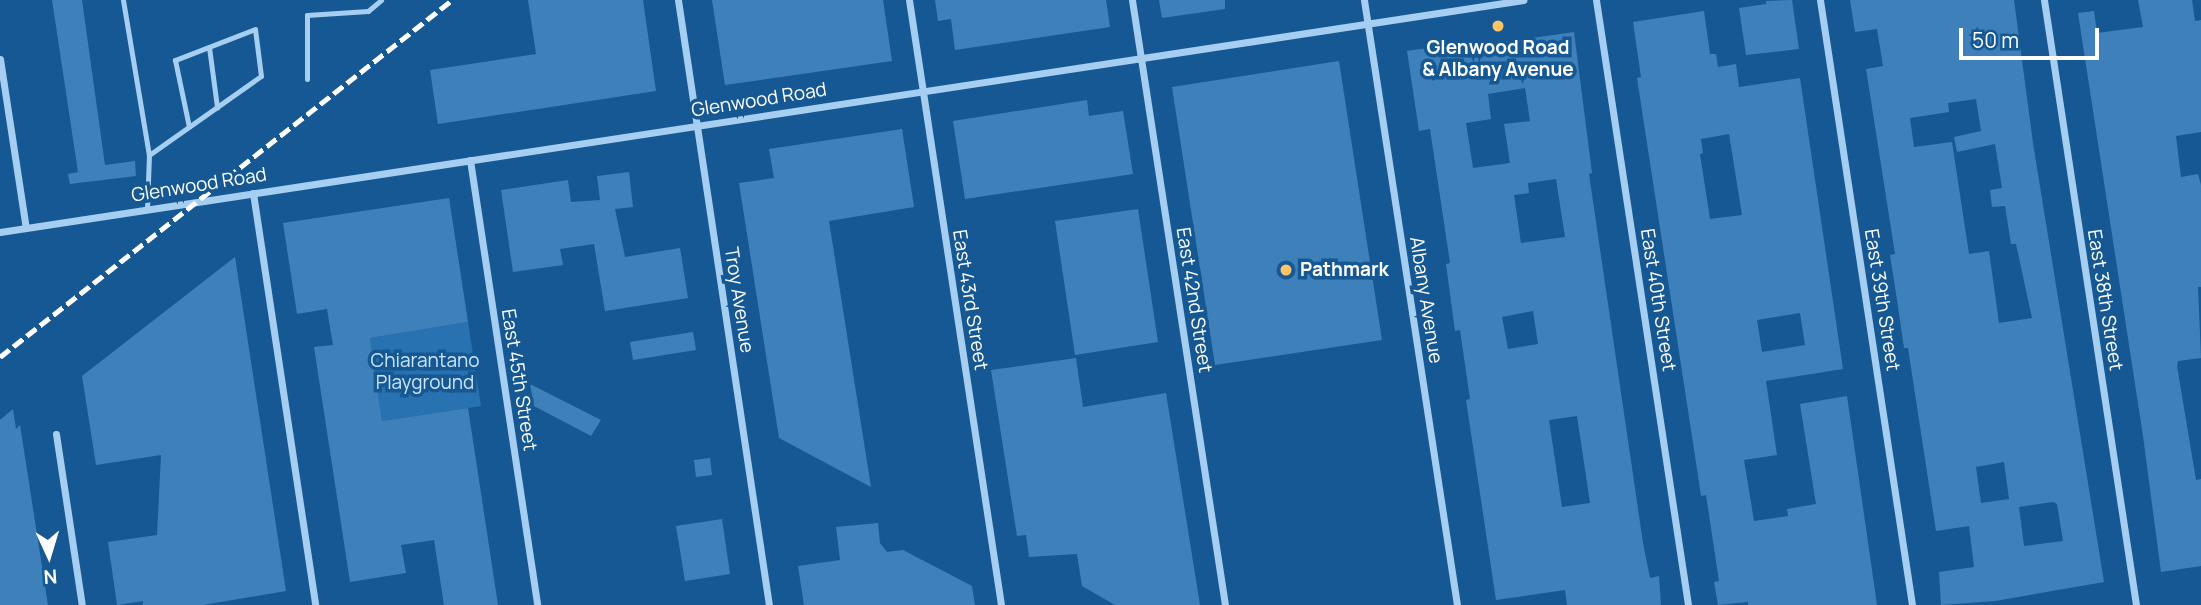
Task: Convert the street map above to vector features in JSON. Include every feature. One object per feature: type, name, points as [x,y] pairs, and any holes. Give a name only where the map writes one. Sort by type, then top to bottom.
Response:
[{"type":"street","name":"Troy Avenue","points":[[678,0],[769,605]]},
{"type":"street","name":"East 43rd Street","points":[[909,0],[1001,605]]},
{"type":"street","name":"East 42nd Street","points":[[1132,0],[1225,605]]},
{"type":"street","name":"Albany Avenue","points":[[1364,0],[1457,605]]},
{"type":"street","name":"Glenwood Road","points":[[0,232],[1523,0]]},
{"type":"street","name":"East 40th Street","points":[[1596,0],[1688,605]]},
{"type":"street","name":"East 39th Street","points":[[1820,0],[1912,605]]},
{"type":"street","name":"East 38th Street","points":[[2044,0],[2136,605]]},
{"type":"street","points":[[0,59],[26,228]]},
{"type":"street","name":"East 45th Street","points":[[470,160],[537,605]]},
{"type":"street","points":[[253,193],[315,605]]},
{"type":"street","points":[[56,434],[82,605]]},
{"type":"lane","points":[[122,0],[149,155],[147,209]]},
{"type":"lane","points":[[307,79],[307,15],[368,11],[381,0]]},
{"type":"lane","points":[[149,155],[189,127],[261,76],[255,29],[175,60],[189,127]]},
{"type":"lane","points":[[209,47],[217,107]]},
{"type":"green space","name":"Chiarantano Playground","points":[[468,322],[481,406],[382,421],[370,338]]},
{"type":"building","points":[[52,0],[82,0],[105,165],[135,161],[136,176],[70,184],[68,174],[78,172]]},
{"type":"building","points":[[528,0],[643,0],[656,91],[438,124],[430,70],[536,54]]},
{"type":"building","points":[[712,0],[883,0],[892,61],[725,85]]},
{"type":"building","points":[[935,0],[1106,0],[1110,27],[955,50],[951,19],[938,21]]},
{"type":"building","points":[[1159,0],[1225,0],[1225,9],[1162,18]]},
{"type":"building","points":[[1792,0],[1799,49],[1746,55],[1739,8],[1766,4],[1766,1]]},
{"type":"building","points":[[1850,0],[2014,0],[2033,143],[2104,582],[1995,601],[1941,605],[1939,572],[1974,567],[1969,526],[1936,531],[1908,348],[1904,348],[1890,255],[1895,254],[1866,69],[1883,66],[1877,29],[1855,32]],"holes":[[[1976,99],[1981,131],[1954,137],[1957,152],[1995,144],[2002,188],[1990,190],[1992,207],[2005,206],[2011,244],[2016,244],[2032,318],[1999,323],[1989,251],[1969,254],[1952,142],[1914,147],[1910,118],[1949,112],[1948,103]],[[2004,462],[2009,499],[1981,503],[1976,467]],[[2053,502],[2057,504],[2063,541],[2024,546],[2019,507]]]},
{"type":"building","points":[[2138,0],[2192,0],[2195,21],[2201,20],[2201,132],[2176,136],[2181,177],[2198,174],[2201,185],[2201,287],[2198,287],[2201,358],[2178,361],[2177,366],[2196,480],[2201,479],[2201,566],[2161,572],[2143,436],[2078,13],[2094,11],[2097,33],[2143,27]]},
{"type":"building","points":[[1704,11],[1710,54],[1716,54],[1718,67],[1736,64],[1739,87],[1800,78],[1843,369],[1766,381],[1777,455],[1744,460],[1754,521],[1788,516],[1787,509],[1816,504],[1800,404],[1847,396],[1877,605],[1748,605],[1748,602],[1718,605],[1714,582],[1719,581],[1706,495],[1701,496],[1637,78],[1641,77],[1633,22]],"holes":[[[1729,134],[1742,215],[1710,219],[1700,154],[1703,153],[1701,139]],[[1800,313],[1805,345],[1762,352],[1757,320]]]},
{"type":"building","points":[[1574,32],[1592,173],[1589,174],[1643,543],[1650,578],[1659,576],[1661,605],[1567,605],[1565,590],[1496,600],[1466,400],[1470,399],[1460,330],[1455,331],[1446,264],[1450,263],[1430,129],[1419,131],[1407,51],[1441,46],[1441,51]],"holes":[[[1525,88],[1530,121],[1504,124],[1510,163],[1473,168],[1466,123],[1491,119],[1488,94]],[[1556,179],[1565,237],[1521,243],[1514,195],[1529,193],[1528,183]],[[1533,311],[1538,344],[1508,349],[1502,317]],[[1577,416],[1590,503],[1562,507],[1549,420]]]},
{"type":"building","points":[[1339,61],[1382,340],[1215,365],[1172,87]]},
{"type":"building","points":[[1087,100],[1089,116],[1123,111],[1133,174],[965,199],[953,121]]},
{"type":"building","points":[[902,129],[914,207],[829,221],[871,487],[779,438],[739,183],[774,178],[769,149]]},
{"type":"building","points":[[629,172],[633,207],[615,209],[625,257],[680,248],[688,298],[605,311],[594,244],[560,249],[563,265],[513,272],[501,190],[568,180],[571,202],[600,200],[597,176]]},
{"type":"building","points":[[449,198],[468,322],[370,338],[382,421],[468,408],[498,605],[444,605],[434,540],[401,545],[406,573],[350,582],[314,347],[333,345],[327,309],[297,314],[283,223]]},
{"type":"building","points":[[1138,209],[1158,342],[1075,355],[1055,221]]},
{"type":"building","points":[[235,257],[286,591],[203,605],[143,605],[143,601],[117,605],[108,542],[157,535],[161,455],[96,465],[82,376]]},
{"type":"building","points":[[693,332],[696,350],[633,360],[630,342]]},
{"type":"building","points":[[1076,358],[1083,407],[1166,393],[1200,605],[1115,605],[1082,586],[1077,554],[1029,557],[1026,535],[1017,536],[991,370]]},
{"type":"building","points":[[530,384],[601,420],[591,436],[534,406]]},
{"type":"building","points":[[13,409],[16,429],[20,425],[48,605],[0,605],[0,420]]},
{"type":"building","points":[[710,458],[712,475],[696,477],[694,460]]},
{"type":"building","points":[[722,519],[730,574],[685,581],[676,526]]},
{"type":"building","points":[[878,523],[880,543],[887,552],[903,550],[972,586],[975,605],[804,605],[798,566],[840,560],[836,527]]},
{"type":"railway","points":[[0,357],[452,0]]},
{"type":"place","name":"Glenwood Road & Albany Avenue","points":[[1498,26]]},
{"type":"place","name":"Pathmark","points":[[1286,270]]}]
